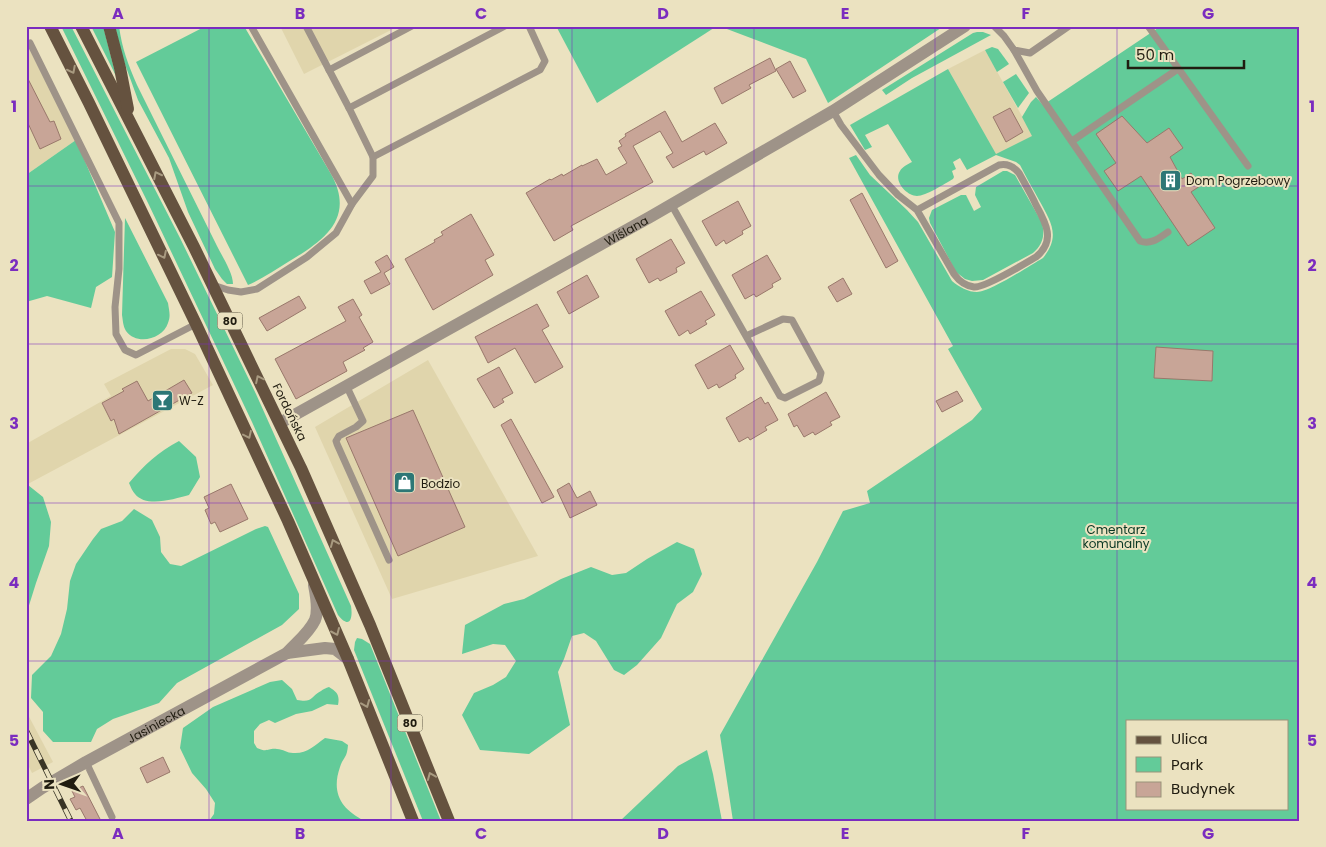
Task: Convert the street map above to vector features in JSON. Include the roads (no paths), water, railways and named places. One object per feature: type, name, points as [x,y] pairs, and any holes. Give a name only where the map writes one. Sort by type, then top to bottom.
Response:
[{"type":"main road","name":"80","points":[[50,26],[196,324],[288,521],[348,659],[413,821]]},
{"type":"main road","name":"Fordońska","points":[[81,26],[213,285],[301,468],[370,625],[449,821]]},
{"type":"main road","points":[[109,26],[120,68],[131,124]]},
{"type":"street","name":"Wiślana","points":[[280,423],[650,217],[833,111],[965,26]]},
{"type":"street","name":"Jasiniecka","points":[[26,799],[86,762],[287,653],[307,632],[315,620],[317,607],[310,572]]},
{"type":"street","name":"Jasiniecka","points":[[287,653],[325,648],[335,649],[348,659]]},
{"type":"lane","points":[[251,26],[352,204]]},
{"type":"lane","points":[[213,285],[242,292],[257,289],[307,257],[336,233],[352,204],[373,176],[373,157],[306,26]]},
{"type":"lane","points":[[329,70],[412,26]]},
{"type":"lane","points":[[349,108],[505,26]]},
{"type":"lane","points":[[373,157],[540,70],[545,61],[529,26]]},
{"type":"lane","points":[[994,26],[1014,50],[1038,91],[1140,241],[1146,243],[1168,232]]},
{"type":"lane","points":[[1014,50],[1030,52],[1069,26]]},
{"type":"lane","points":[[1148,26],[1248,166]]},
{"type":"lane","points":[[26,45],[30,43],[119,223],[115,307],[116,334],[125,350],[136,355],[196,324]]},
{"type":"lane","points":[[1072,141],[1178,69]]},
{"type":"lane","points":[[833,111],[878,176],[917,210],[954,274],[963,283],[974,287],[984,285],[1036,258],[1041,253],[1048,236],[1046,224],[1024,182],[1015,168],[1003,164],[917,210]]},
{"type":"lane","points":[[672,204],[746,336],[780,396],[785,398],[820,381],[821,373],[792,320],[783,319],[746,336]]},
{"type":"lane","points":[[347,386],[363,421],[339,436],[336,444],[389,560]]},
{"type":"lane","points":[[86,762],[112,817]]},
{"type":"railway","points":[[26,730],[71,821]]},
{"type":"place","name":"Dom Pogrzebowy","points":[[1170,180]]},
{"type":"place","name":"W-Z","points":[[163,400]]},
{"type":"place","name":"Bodzio","points":[[405,483]]},
{"type":"park label","name":"Cmentarz komunalny","points":[[1116,536]]}]
